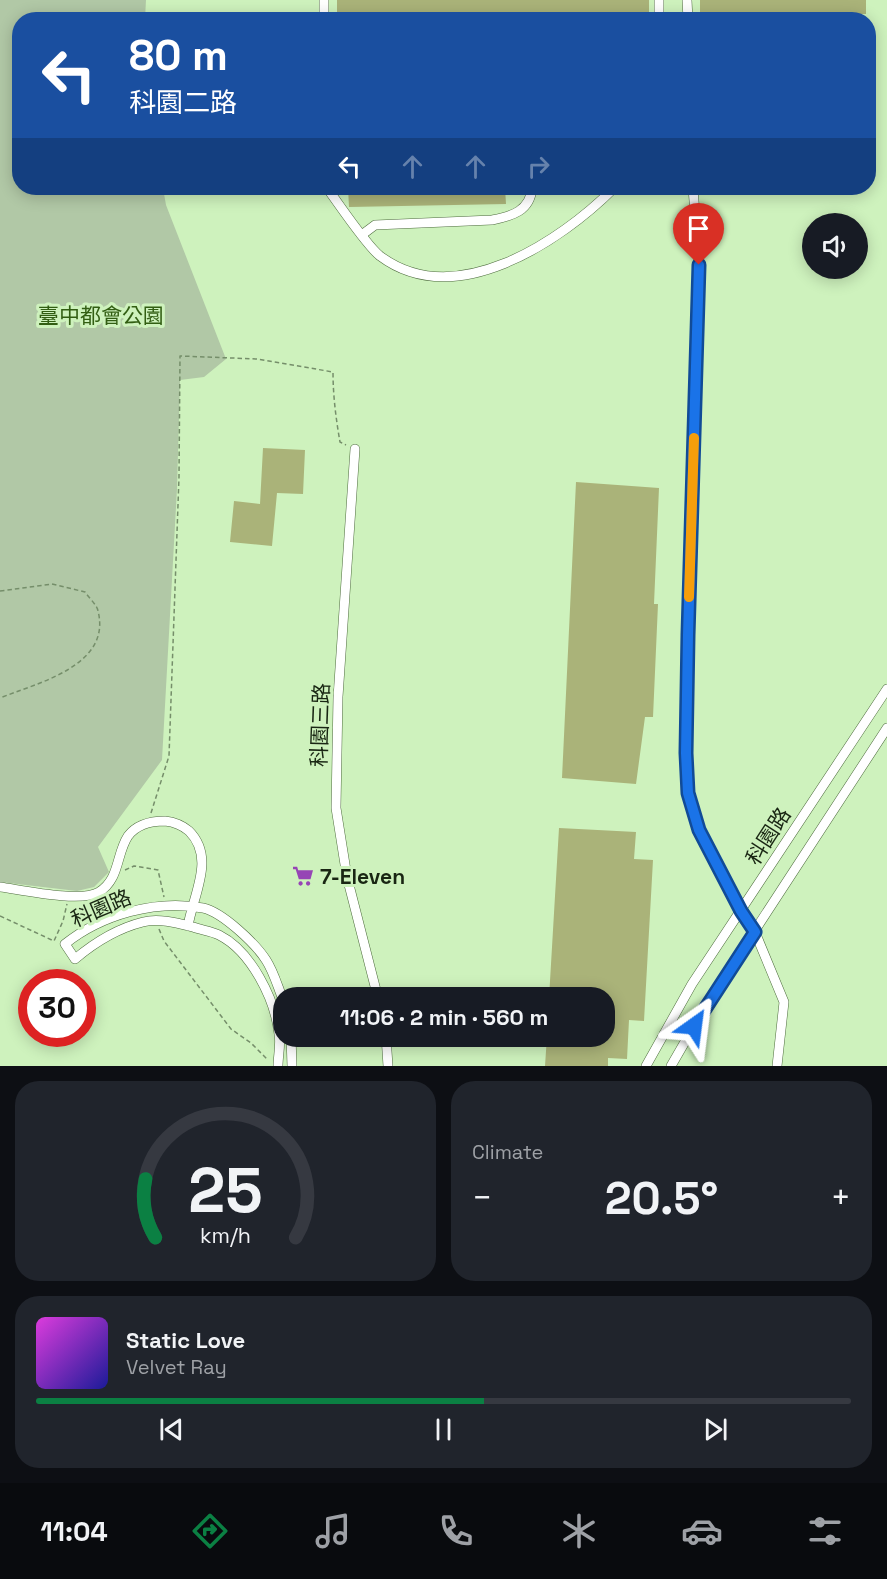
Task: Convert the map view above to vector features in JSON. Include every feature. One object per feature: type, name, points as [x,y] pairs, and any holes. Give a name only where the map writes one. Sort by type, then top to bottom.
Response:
[{"type":"street","points":[[332,195],[379,255],[411,274],[440,276],[472,274],[502,265],[538,248],[582,218],[607,195]]},
{"type":"street","points":[[363,234],[375,225],[492,220],[508,217],[520,212],[528,203],[530,195]]},
{"type":"street","points":[[694,195],[699,265],[688,635],[686,753],[688,793],[699,830],[741,911],[755,932],[784,1002],[777,1066]]},
{"type":"street","name":"科園三路","points":[[355,449],[338,697],[336,808],[347,877],[375,987]]},
{"type":"street","name":"科園路","points":[[646,1066],[692,984],[887,689]]},
{"type":"street","name":"科園路","points":[[671,1066],[705,1007],[887,728]]},
{"type":"street","points":[[0,887],[75,897],[99,892],[116,874],[120,853],[128,836],[148,822],[172,822],[185,828],[197,839],[201,852],[203,868],[191,907],[188,926]]},
{"type":"street","name":"科園路","points":[[278,987],[266,959],[251,943],[218,915],[204,909],[153,907],[116,916],[78,934],[65,944],[75,959],[87,949],[121,930],[144,922],[155,921],[188,926],[220,936],[254,967],[269,996],[280,1035],[278,1066]]},
{"type":"street","points":[[291,1047],[292,1066]]},
{"type":"street","points":[[387,1047],[388,1066]]},
{"type":"path","points":[[148,822],[170,756],[179,477],[180,356],[257,359],[333,372],[333,396],[340,442],[355,449]]},
{"type":"path","points":[[0,591],[52,584],[85,592],[98,611],[98,636],[91,652],[67,672],[0,698]]},
{"type":"path","points":[[116,874],[134,866],[158,870],[164,889],[165,907]]},
{"type":"path","points":[[0,916],[54,941],[63,921],[67,904],[75,897]]},
{"type":"path","points":[[155,921],[164,941],[231,1029],[251,1043],[272,1066]]},
{"type":"green space","name":"臺中都會公園","points":[[0,0],[146,0],[145,12],[12,12],[12,195],[164,195],[166,205],[226,359],[204,377],[180,380],[177,489],[162,760],[98,847],[109,872],[94,887],[77,891],[0,882]]},
{"type":"building","points":[[337,0],[649,0],[649,12],[337,12]]},
{"type":"building","points":[[700,0],[866,0],[866,12],[700,12]]},
{"type":"building","points":[[348,195],[505,195],[506,204],[349,207]]},
{"type":"building","points":[[263,448],[305,450],[303,494],[277,493],[272,546],[230,542],[234,501],[260,504]]},
{"type":"building","points":[[576,482],[659,488],[654,604],[658,604],[653,717],[645,717],[636,784],[562,778]]},
{"type":"building","points":[[559,828],[636,832],[634,859],[653,860],[644,1021],[629,1020],[627,1059],[608,1058],[608,1066],[545,1066],[546,1047],[615,1047],[615,987],[550,987]]},
{"type":"slow traffic","points":[[689,597],[694,438]]},
{"type":"place","name":"7-Eleven","points":[[303,876]]},
{"type":"route","points":[[694,1026],[755,932],[741,911],[706,845],[688,793],[686,753],[688,635],[699,265]]}]
